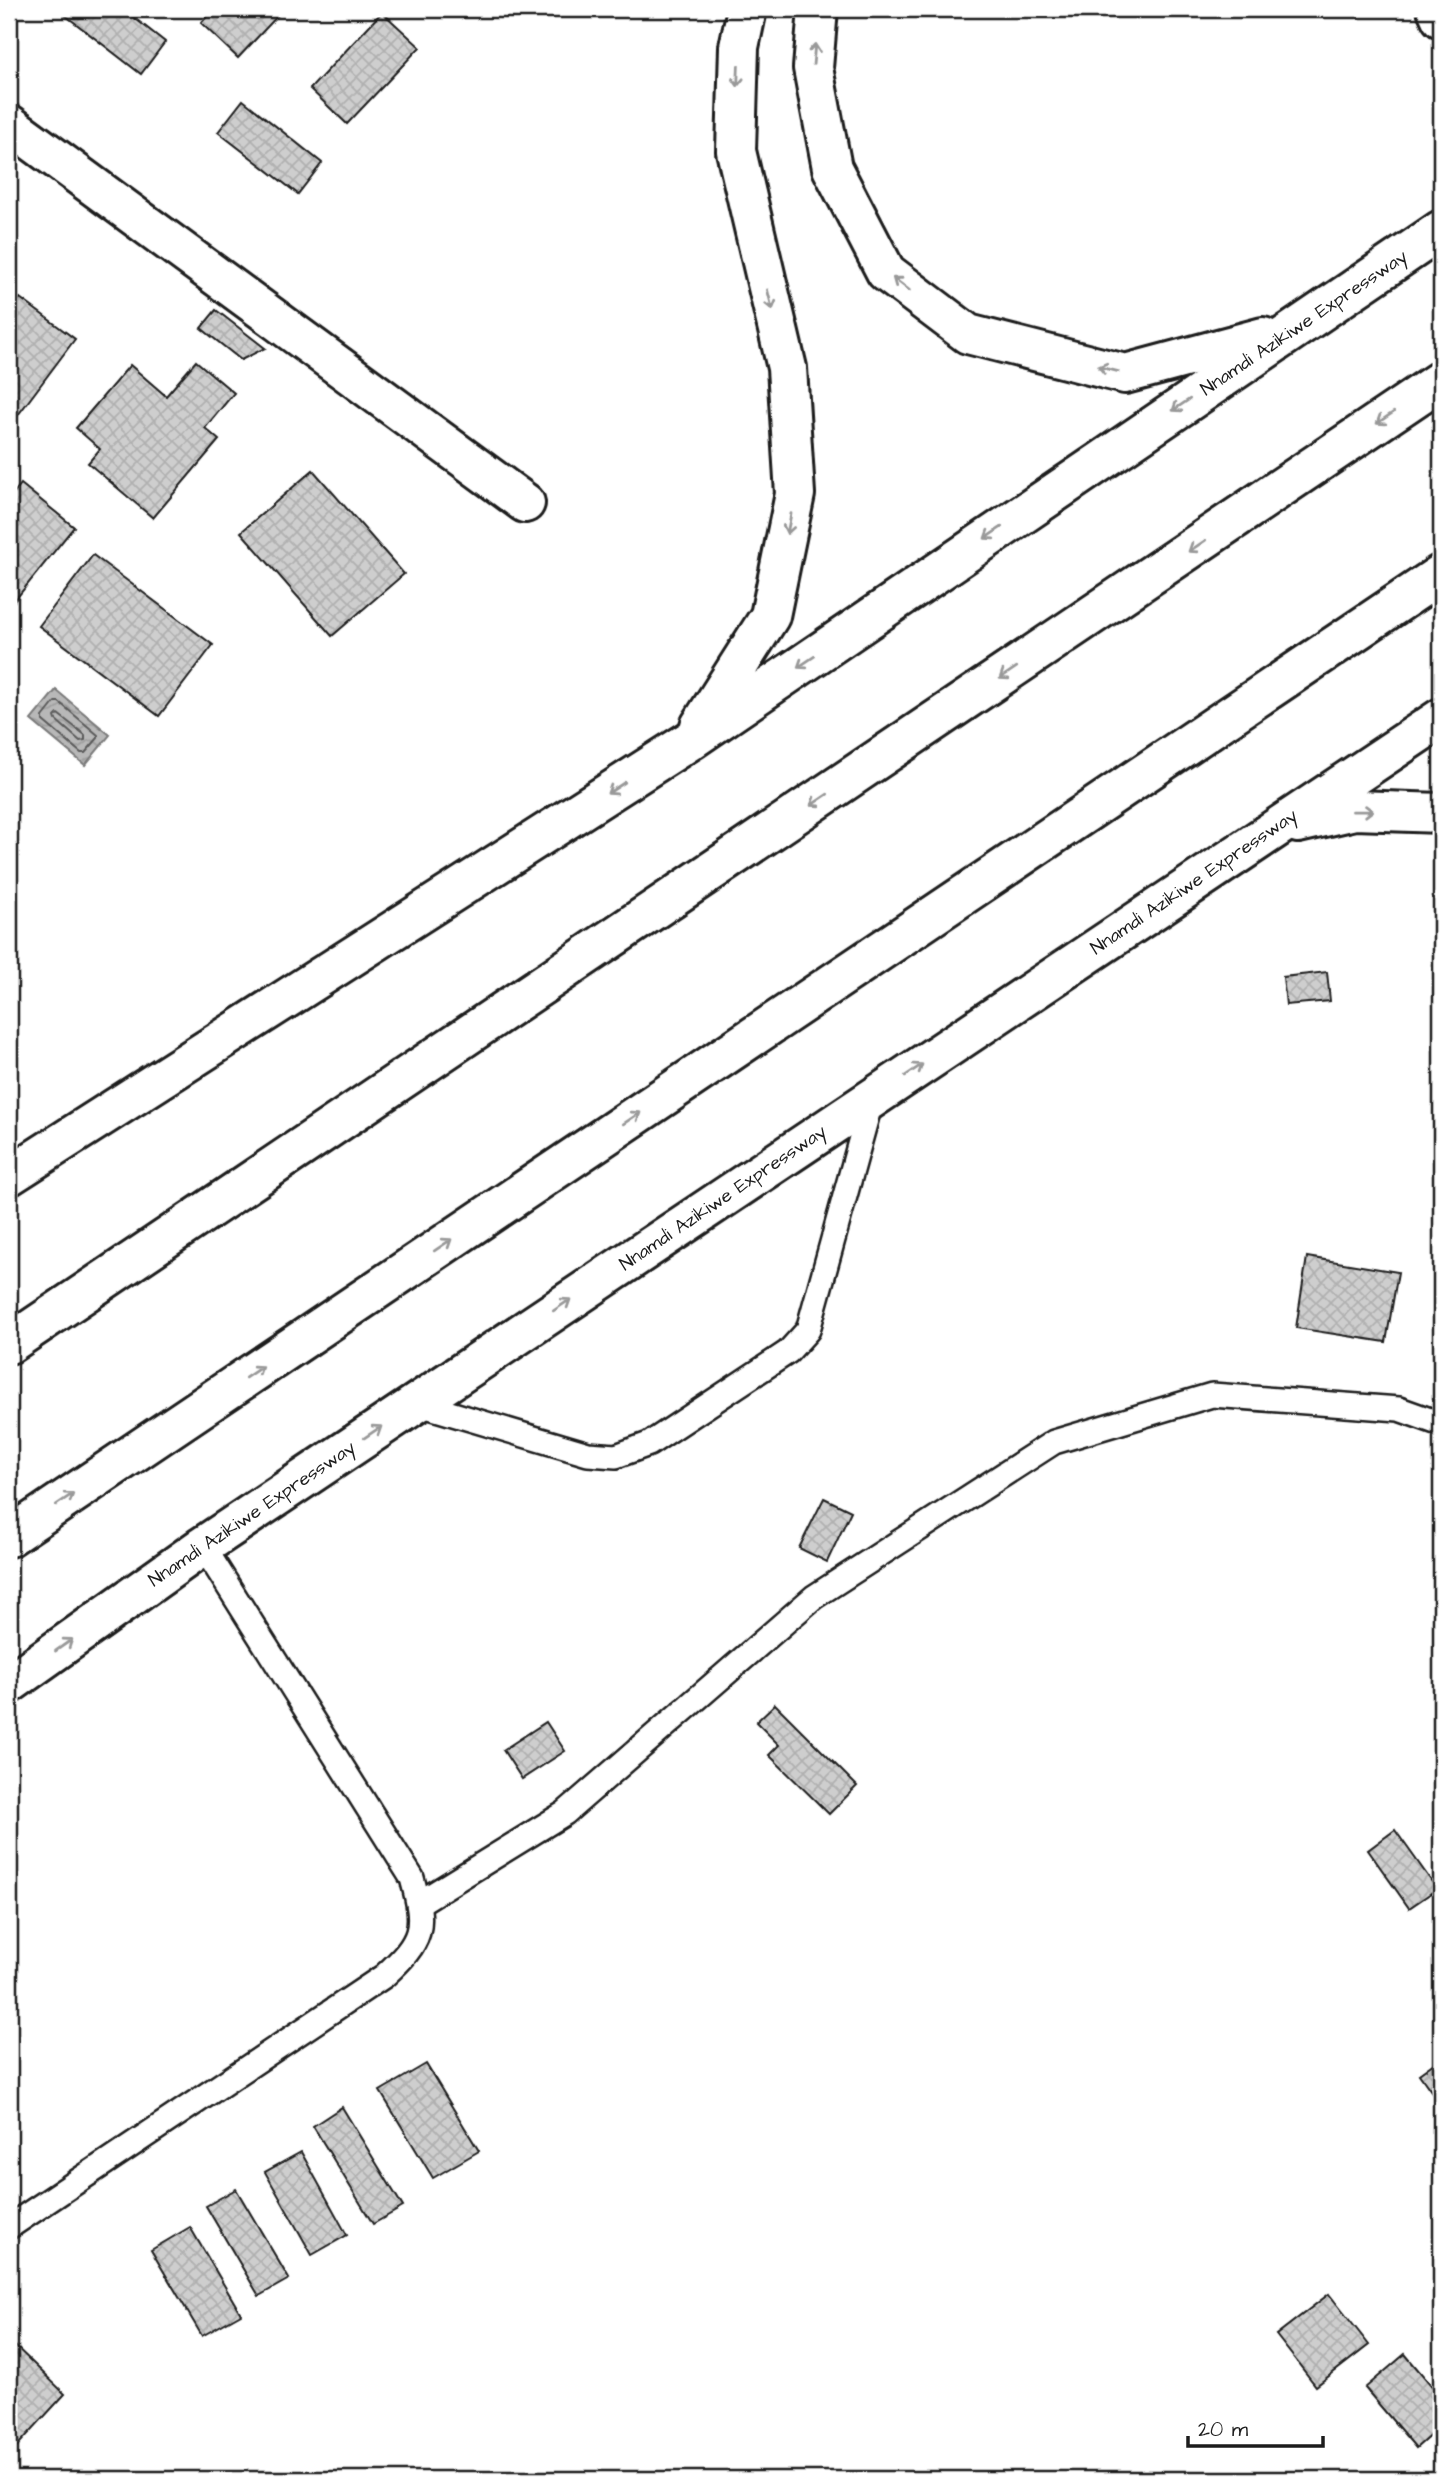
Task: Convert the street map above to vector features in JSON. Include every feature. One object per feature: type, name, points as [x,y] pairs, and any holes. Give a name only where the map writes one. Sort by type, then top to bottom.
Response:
[{"type":"main road","points":[[691,740],[770,616],[795,494],[787,368],[736,151],[739,47],[747,9]]},
{"type":"main road","points":[[818,9],[813,68],[832,168],[886,272],[968,334],[1125,374],[1292,330]]},
{"type":"main road","points":[[1437,9],[1441,18]]},
{"type":"main road","points":[[9,124],[525,503]]},
{"type":"main road","name":"Nnamdi Azikiwe Expressway","points":[[9,1176],[691,740],[1441,230]]},
{"type":"main road","points":[[9,1344],[1441,380]]},
{"type":"main road","points":[[9,1537],[1441,574]]},
{"type":"main road","name":"Nnamdi Azikiwe Expressway","points":[[10,1682],[203,1546],[1441,718]]},
{"type":"main road","points":[[1272,830],[1356,810],[1441,813]]},
{"type":"lane","points":[[416,1403],[588,1454],[616,1457],[649,1444],[788,1352],[808,1330],[872,1098]]},
{"type":"lane","points":[[419,1903],[565,1814],[814,1597],[1054,1442],[1212,1395],[1399,1409],[1441,1424]]},
{"type":"lane","points":[[9,2227],[384,1976],[405,1956],[420,1932],[419,1903],[412,1878],[203,1546]]},
{"type":"water","points":[[56,690],[110,735],[85,765],[31,720]]},
{"type":"building","points":[[63,9],[123,9],[165,42],[141,74],[61,12]]},
{"type":"building","points":[[214,9],[284,9],[238,58],[201,23]]},
{"type":"building","points":[[382,12],[420,47],[347,124],[310,89]]},
{"type":"building","points":[[243,100],[322,163],[298,194],[218,132]]},
{"type":"building","points":[[20,298],[75,339],[9,427],[9,313]]},
{"type":"building","points":[[216,310],[265,348],[241,360],[201,328]]},
{"type":"building","points":[[196,361],[234,393],[205,428],[219,440],[153,518],[88,463],[100,449],[76,428],[130,365],[166,396]]},
{"type":"building","points":[[313,470],[404,574],[332,636],[241,532]]},
{"type":"building","points":[[21,484],[74,527],[11,605],[9,499]]},
{"type":"building","points":[[93,555],[213,645],[159,716],[39,626]]},
{"type":"building","points":[[1327,972],[1330,1001],[1286,1005],[1283,977]]},
{"type":"building","points":[[1307,1257],[1398,1272],[1386,1342],[1296,1328]]},
{"type":"building","points":[[824,1498],[851,1511],[827,1562],[799,1548]]},
{"type":"building","points":[[775,1704],[857,1786],[829,1814],[769,1755],[779,1745],[756,1722]]},
{"type":"building","points":[[546,1722],[565,1751],[522,1779],[503,1750]]},
{"type":"building","points":[[1395,1830],[1437,1889],[1409,1908],[1368,1850]]},
{"type":"building","points":[[1441,2058],[1441,2105],[1419,2074]]},
{"type":"building","points":[[426,2064],[479,2151],[433,2178],[380,2091]]},
{"type":"building","points":[[342,2107],[403,2207],[373,2224],[313,2126]]},
{"type":"building","points":[[301,2152],[347,2235],[312,2255],[265,2172]]},
{"type":"building","points":[[236,2189],[289,2279],[259,2296],[206,2206]]},
{"type":"building","points":[[190,2227],[241,2314],[202,2336],[151,2250]]},
{"type":"building","points":[[1329,2294],[1369,2345],[1316,2386],[1276,2335]]},
{"type":"building","points":[[9,2340],[65,2394],[9,2455]]},
{"type":"building","points":[[1405,2354],[1441,2397],[1441,2426],[1416,2448],[1365,2388]]}]
